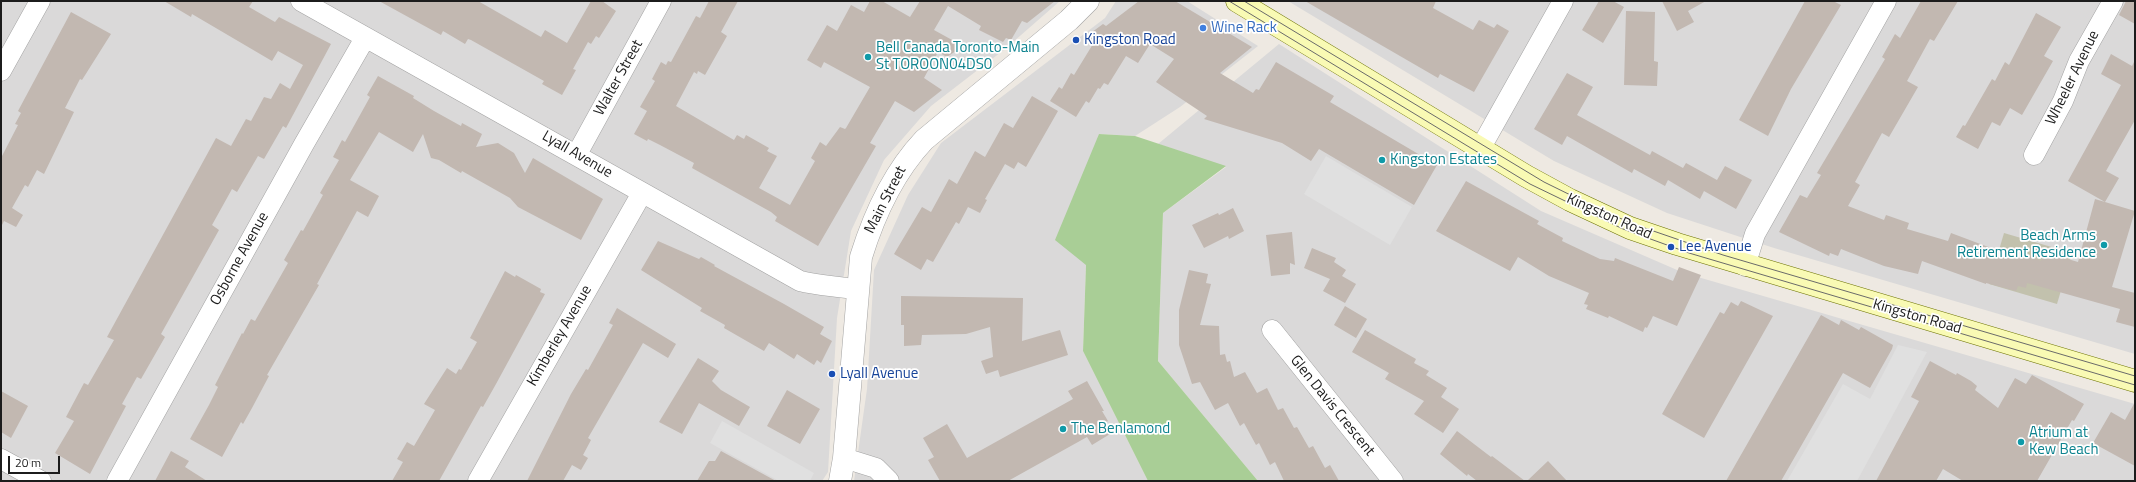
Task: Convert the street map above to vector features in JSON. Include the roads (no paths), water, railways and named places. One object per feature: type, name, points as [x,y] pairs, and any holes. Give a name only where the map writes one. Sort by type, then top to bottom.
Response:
[{"type":"main road","name":"Kingston Road","points":[[1237,1],[1480,149],[1570,200],[1630,228],[1745,266],[2135,381]]},
{"type":"street","points":[[1,71],[40,1]]},
{"type":"street","name":"Lyall Avenue","points":[[301,1],[800,280],[816,285],[836,286],[858,290]]},
{"type":"street","name":"Walter Street","points":[[577,154],[661,1]]},
{"type":"street","name":"Main Street","points":[[840,481],[844,458],[861,257],[870,229],[898,174],[910,155],[924,140],[1069,20],[1088,1]]},
{"type":"street","points":[[1480,149],[1563,1]]},
{"type":"street","points":[[1745,266],[1755,234],[1886,1]]},
{"type":"street","name":"Wheeler Avenue","points":[[2034,155],[2063,101],[2079,61],[2113,1]]},
{"type":"street","name":"Osborne Avenue","points":[[117,481],[304,144],[365,38]]},
{"type":"street","name":"Kimberley Avenue","points":[[478,481],[642,192]]},
{"type":"street","name":"Glen Davis Crescent","points":[[1272,330],[1393,481]]},
{"type":"street","points":[[844,458],[876,468],[889,481]]},
{"type":"street","points":[[1,459],[41,481]]},
{"type":"tram line","points":[[1229,1],[1530,184],[1623,229],[1689,253],[2135,385]]},
{"type":"tram line","points":[[1244,1],[1544,182],[1603,211],[1636,225],[1723,255],[2135,376]]},
{"type":"place","name":"Wine Rack","points":[[1203,28]]},
{"type":"place","name":"Kingston Road","points":[[1076,40]]},
{"type":"place","name":"Bell Canada Toronto-Main St TOROON04DS0","points":[[868,57]]},
{"type":"place","name":"Kingston Estates","points":[[1382,160]]},
{"type":"place","name":"Beach Arms Retirement Residence","points":[[2104,245]]},
{"type":"place","name":"Lee Avenue","points":[[1671,247]]},
{"type":"place","name":"Lyall Avenue","points":[[832,374]]},
{"type":"place","name":"The Benlamond","points":[[1063,429]]},
{"type":"place","name":"Atrium at Kew Beach","points":[[2021,442]]}]
